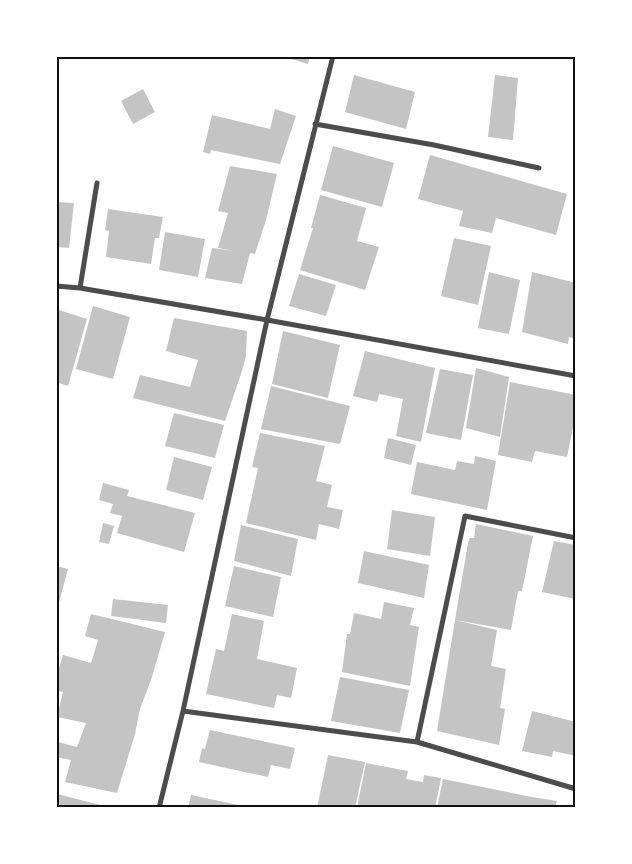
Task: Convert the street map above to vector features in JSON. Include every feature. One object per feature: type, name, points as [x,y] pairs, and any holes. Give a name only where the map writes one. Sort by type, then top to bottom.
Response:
[{"type":"street","points":[[159,808],[183,711],[267,320],[333,56]]},
{"type":"street","points":[[315,124],[434,145],[539,168]]},
{"type":"street","points":[[80,288],[97,183]]},
{"type":"street","points":[[56,286],[80,288],[267,320],[576,376]]},
{"type":"street","points":[[417,742],[465,516],[576,538]]},
{"type":"street","points":[[183,711],[417,742],[576,789]]},
{"type":"building","points":[[281,56],[310,56],[308,64]]},
{"type":"building","points":[[354,75],[415,92],[406,129],[345,112]]},
{"type":"building","points":[[495,75],[518,78],[513,140],[488,137]]},
{"type":"building","points":[[143,89],[155,112],[133,124],[121,101]]},
{"type":"building","points":[[275,109],[296,116],[280,164],[211,150],[210,154],[203,152],[212,115],[270,129]]},
{"type":"building","points":[[333,146],[394,163],[382,207],[321,190]]},
{"type":"building","points":[[430,155],[567,194],[556,235],[496,218],[492,233],[459,226],[463,211],[418,199]]},
{"type":"building","points":[[230,166],[277,174],[266,220],[255,254],[250,253],[242,284],[205,278],[212,248],[234,251],[218,248],[228,213],[218,211]]},
{"type":"building","points":[[320,195],[366,208],[357,241],[379,247],[365,290],[300,270],[313,228],[311,228]]},
{"type":"building","points":[[56,202],[74,203],[69,248],[56,247]]},
{"type":"building","points":[[108,209],[163,217],[159,238],[155,238],[151,264],[106,257],[109,231],[105,230]]},
{"type":"building","points":[[165,232],[205,239],[198,277],[159,270]]},
{"type":"building","points":[[454,238],[491,246],[478,305],[441,296]]},
{"type":"building","points":[[489,272],[520,280],[509,334],[478,328]]},
{"type":"building","points":[[532,272],[576,283],[576,339],[569,337],[568,344],[522,332]]},
{"type":"building","points":[[299,274],[336,285],[326,316],[289,306]]},
{"type":"building","points":[[93,306],[130,317],[113,379],[76,369]]},
{"type":"building","points":[[56,309],[87,319],[68,386],[56,382]]},
{"type":"building","points":[[174,318],[247,331],[246,356],[225,421],[133,398],[140,375],[190,387],[198,360],[166,351]]},
{"type":"building","points":[[283,331],[340,345],[328,398],[272,384]]},
{"type":"building","points":[[365,351],[435,368],[421,442],[396,436],[403,399],[379,394],[377,402],[353,396]]},
{"type":"building","points":[[476,368],[509,377],[500,437],[466,428]]},
{"type":"building","points":[[440,369],[473,375],[461,440],[426,433]]},
{"type":"building","points":[[510,382],[576,395],[576,412],[567,457],[535,451],[532,462],[498,455]]},
{"type":"building","points":[[271,386],[350,406],[340,444],[261,429]]},
{"type":"building","points":[[174,413],[224,425],[215,458],[165,446]]},
{"type":"building","points":[[260,433],[325,446],[316,481],[332,485],[327,507],[343,510],[339,529],[319,524],[316,540],[246,523],[258,468],[252,467]]},
{"type":"building","points":[[388,438],[416,445],[411,465],[384,458]]},
{"type":"building","points":[[475,456],[496,461],[487,510],[411,494],[417,462],[455,470],[457,461],[474,464]]},
{"type":"building","points":[[174,457],[212,467],[203,500],[166,490]]},
{"type":"building","points":[[103,483],[129,490],[127,496],[195,513],[184,552],[117,533],[122,516],[110,513],[113,504],[99,500]]},
{"type":"building","points":[[392,510],[435,517],[430,556],[387,549]]},
{"type":"building","points":[[103,523],[114,526],[109,544],[99,542]]},
{"type":"building","points":[[476,524],[533,536],[522,591],[518,591],[511,630],[455,620],[468,543],[470,538],[474,538]]},
{"type":"building","points":[[241,525],[298,539],[291,576],[234,561]]},
{"type":"building","points":[[554,541],[576,545],[575,599],[542,592]]},
{"type":"building","points":[[364,551],[429,565],[424,598],[358,583]]},
{"type":"building","points":[[56,566],[68,569],[58,606],[56,606]]},
{"type":"building","points":[[234,566],[281,577],[273,617],[225,606]]},
{"type":"building","points":[[113,599],[168,605],[166,623],[111,616]]},
{"type":"building","points":[[384,602],[414,608],[410,625],[419,627],[410,686],[342,672],[347,634],[350,634],[354,613],[381,619]]},
{"type":"building","points":[[91,614],[165,632],[152,677],[140,709],[135,734],[117,793],[65,782],[71,760],[56,757],[58,742],[77,747],[86,723],[57,717],[63,692],[56,690],[56,678],[63,655],[91,663],[98,640],[85,636]]},
{"type":"building","points":[[232,614],[264,621],[257,659],[297,668],[291,698],[277,695],[274,708],[206,694],[216,649],[224,651]]},
{"type":"building","points":[[455,620],[497,630],[491,666],[506,669],[500,708],[505,709],[499,745],[437,731]]},
{"type":"building","points":[[340,677],[409,690],[400,733],[331,721]]},
{"type":"building","points":[[532,711],[576,722],[576,756],[553,751],[552,757],[522,751]]},
{"type":"building","points":[[210,730],[295,748],[290,769],[271,765],[268,777],[199,762],[202,748],[205,749]]},
{"type":"building","points":[[328,755],[365,762],[355,808],[317,808]]},
{"type":"building","points":[[366,763],[408,771],[406,779],[423,782],[424,775],[441,778],[435,808],[357,808]]},
{"type":"building","points":[[443,779],[557,801],[555,808],[437,808]]},
{"type":"building","points":[[57,794],[108,807],[56,808]]},
{"type":"building","points":[[191,795],[248,807],[248,808],[188,808]]}]
